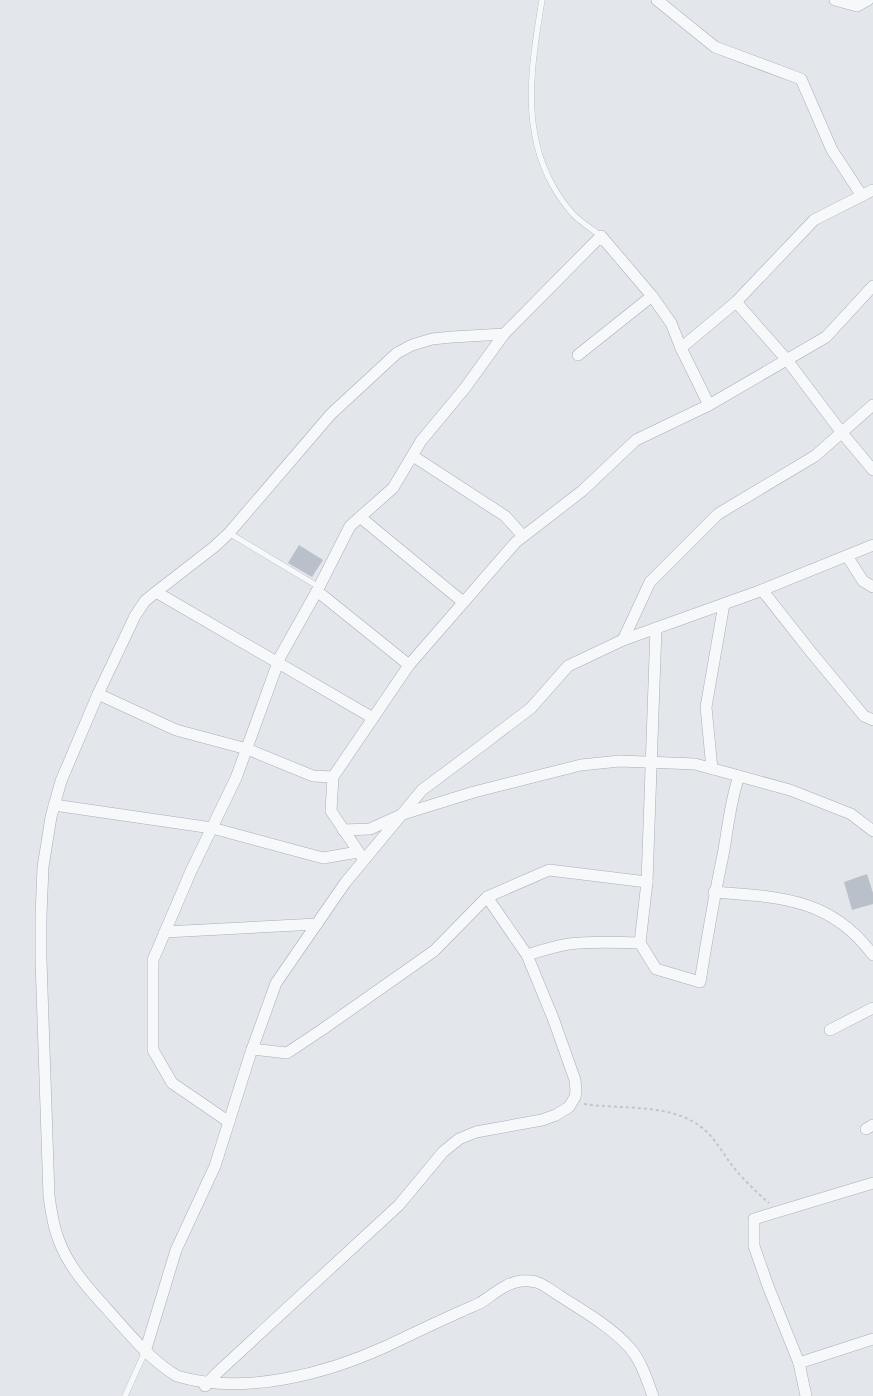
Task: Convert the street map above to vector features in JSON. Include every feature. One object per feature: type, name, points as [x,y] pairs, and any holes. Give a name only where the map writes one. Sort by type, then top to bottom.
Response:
[{"type":"street","points":[[657,0],[715,47],[801,79],[832,150],[862,196]]},
{"type":"street","points":[[835,0],[857,6],[868,0]]},
{"type":"street","points":[[681,348],[736,302],[814,220],[873,190]]},
{"type":"street","points":[[229,1122],[172,1083],[153,1050],[153,960],[191,871],[236,778],[278,664],[350,526],[393,488],[421,441],[464,388],[504,334],[601,236],[652,296],[671,323],[681,348],[709,405]]},
{"type":"street","points":[[361,856],[331,811],[333,777],[409,665],[516,542],[582,491],[636,440],[709,405],[826,337],[873,286]]},
{"type":"street","points":[[578,355],[652,296]]},
{"type":"street","points":[[736,302],[787,360],[842,433],[873,470]]},
{"type":"street","points":[[504,334],[452,337],[432,340],[412,346],[397,353],[331,414],[228,533],[214,547],[145,601],[135,616],[98,694],[61,781],[51,817],[43,867],[40,916],[40,960],[49,1196],[52,1219],[58,1239],[66,1257],[76,1273],[145,1352],[162,1366],[179,1377],[205,1386],[218,1389],[247,1390],[279,1386],[305,1380],[340,1368],[479,1303],[509,1284],[528,1280],[538,1282],[588,1314],[621,1339],[630,1348],[640,1364],[654,1396]]},
{"type":"street","points":[[622,640],[650,582],[718,514],[815,456],[873,405]]},
{"type":"street","points":[[413,456],[505,516],[523,536]]},
{"type":"street","points":[[360,517],[463,602]]},
{"type":"street","points":[[145,1352],[176,1250],[215,1166],[252,1049],[276,983],[345,883],[361,856],[403,814],[422,790],[530,708],[568,666],[622,640],[762,590],[873,545]]},
{"type":"street","points":[[846,556],[863,581],[873,587]]},
{"type":"street","points":[[318,589],[409,665]]},
{"type":"street","points":[[762,590],[864,716],[873,720]]},
{"type":"street","points":[[156,592],[373,718]]},
{"type":"street","points":[[712,769],[706,707],[724,604]]},
{"type":"street","points":[[656,628],[647,882],[640,943],[656,969],[700,982],[714,892],[723,854],[733,794],[739,776]]},
{"type":"street","points":[[98,694],[176,730],[246,750],[313,776],[333,777]]},
{"type":"street","points":[[343,830],[370,830],[403,814],[474,792],[581,765],[620,761],[694,764],[790,790],[851,814],[873,831]]},
{"type":"street","points":[[54,805],[212,828],[323,858],[361,856]]},
{"type":"street","points":[[252,1049],[287,1053],[434,950],[487,897],[549,870],[647,882]]},
{"type":"street","points":[[714,892],[767,896],[807,905],[843,924],[865,945],[873,956]]},
{"type":"street","points":[[205,1386],[217,1372],[399,1205],[443,1152],[451,1145],[459,1139],[476,1132],[549,1118],[569,1107],[573,1102],[576,1091],[575,1080],[553,1018],[527,955],[487,897]]},
{"type":"street","points":[[165,932],[317,924]]},
{"type":"street","points":[[527,955],[566,944],[604,942],[640,943]]},
{"type":"street","points":[[830,1030],[873,1008]]},
{"type":"street","points":[[806,1396],[799,1363],[768,1286],[754,1246],[754,1219],[873,1183]]},
{"type":"street","points":[[799,1363],[873,1339]]},
{"type":"lane","points":[[542,0],[531,88],[532,116],[537,145],[547,175],[564,203],[573,214],[601,236]]},
{"type":"lane","points":[[228,533],[318,589]]},
{"type":"lane","points":[[125,1396],[145,1352]]},
{"type":"path","points":[[573,1102],[591,1105],[664,1111],[692,1121],[713,1138],[741,1176],[761,1196],[780,1211]]},
{"type":"building","points":[[299,545],[323,560],[312,577],[288,563]]},
{"type":"building","points":[[867,874],[873,893],[873,904],[852,910],[844,882]]}]
